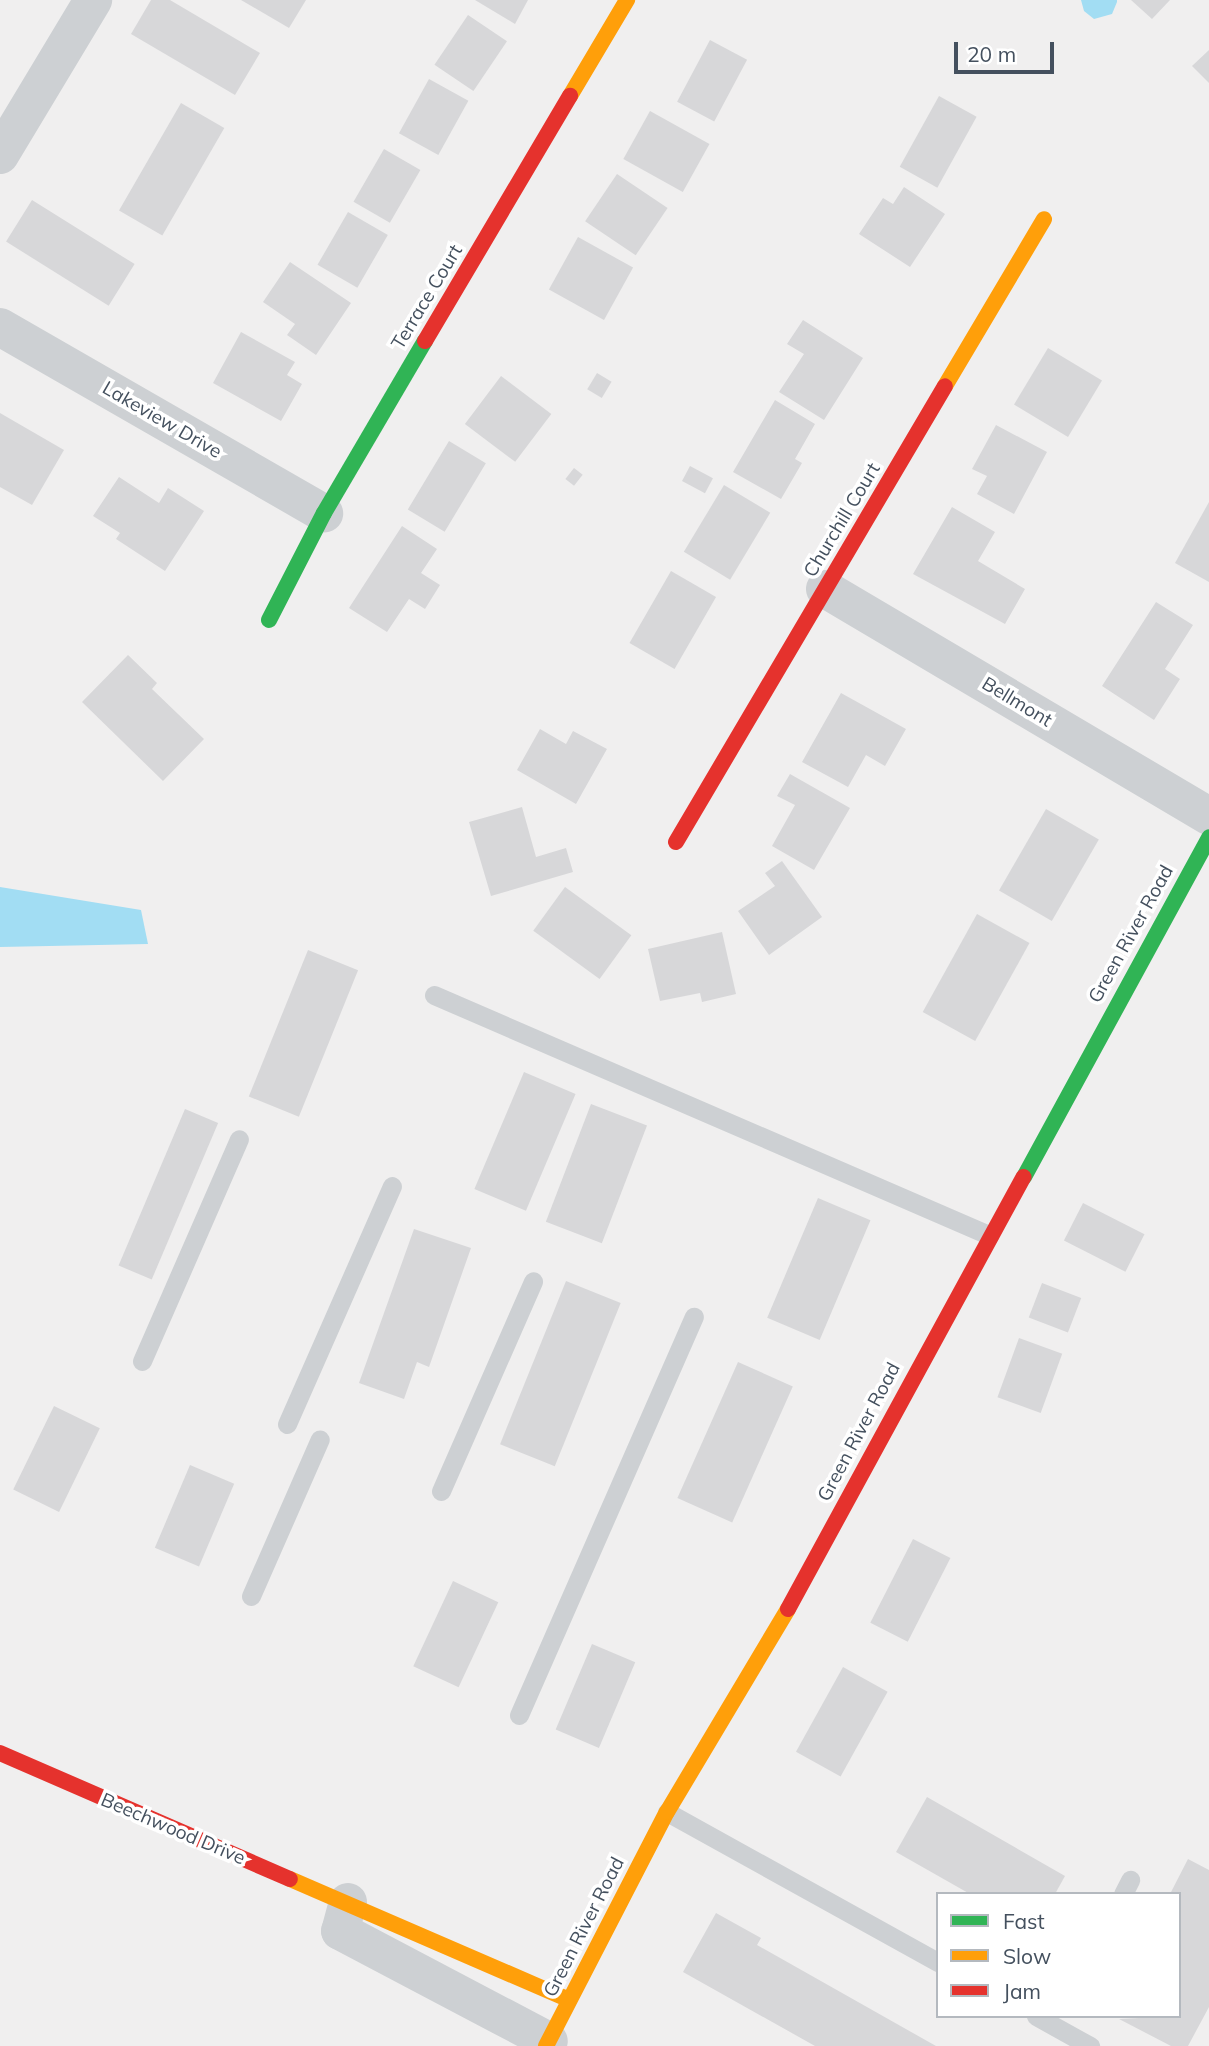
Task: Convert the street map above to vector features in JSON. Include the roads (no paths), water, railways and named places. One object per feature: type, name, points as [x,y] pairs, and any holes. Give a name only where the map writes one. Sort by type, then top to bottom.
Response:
[{"type":"street","points":[[0,155],[93,0]]},
{"type":"street","name":"Terrace Court","points":[[270,620],[324,513],[627,0]]},
{"type":"street","name":"Churchill Court","points":[[676,842],[1044,219]]},
{"type":"street","name":"Lakeview Drive","points":[[0,327],[324,513]]},
{"type":"street","name":"Bellmont","points":[[825,589],[1209,816]]},
{"type":"street","name":"Green River Road","points":[[548,2043],[667,1812],[773,1636],[989,1235],[1209,837]]},
{"type":"street","name":"Beechwood Drive","points":[[0,1753],[569,2000]]},
{"type":"street","points":[[348,1902],[340,1931],[548,2043]]},
{"type":"lane","points":[[434,995],[989,1235]]},
{"type":"lane","points":[[142,1361],[239,1139]]},
{"type":"lane","points":[[287,1424],[391,1186]]},
{"type":"lane","points":[[441,1491],[533,1281]]},
{"type":"lane","points":[[519,1715],[694,1317]]},
{"type":"lane","points":[[251,1596],[320,1439]]},
{"type":"lane","points":[[667,1812],[936,1961]]},
{"type":"lane","points":[[1047,2019],[1090,2046]]},
{"type":"water","points":[[1081,0],[1117,2],[1112,14],[1094,19],[1084,11]]},
{"type":"water","points":[[0,887],[141,910],[148,944],[0,947]]}]
